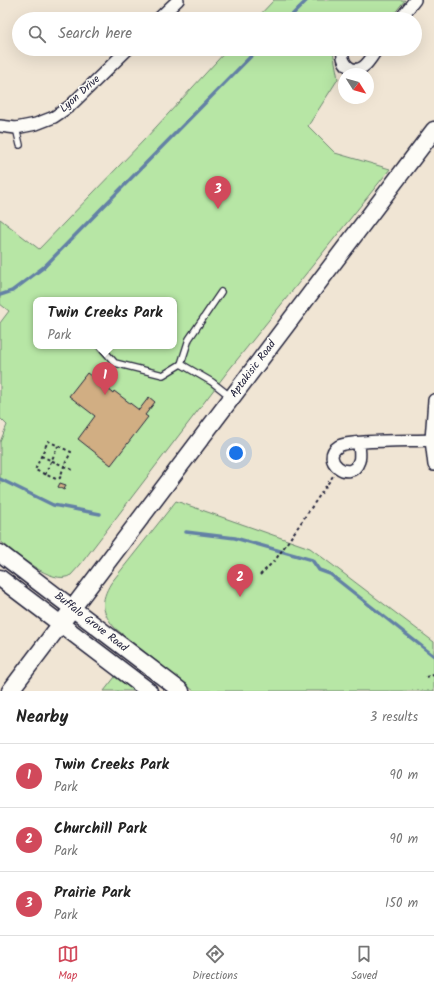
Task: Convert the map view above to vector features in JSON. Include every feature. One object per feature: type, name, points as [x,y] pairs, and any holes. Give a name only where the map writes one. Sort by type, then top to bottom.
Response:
[{"type":"main road","name":"Aptakisic Road","points":[[10,691],[434,130]]},
{"type":"main road","name":"Buffalo Grove Road","points":[[0,553],[181,691]]},
{"type":"main road","name":"Buffalo Grove Road","points":[[0,578],[148,691]]},
{"type":"street","points":[[165,12],[178,0]]},
{"type":"street","points":[[406,12],[415,0]]},
{"type":"street","name":"Lyon Drive","points":[[0,126],[16,128],[36,124],[54,118],[70,106],[121,56]]},
{"type":"street","points":[[342,56],[345,64],[348,67],[357,69],[365,66],[371,56]]},
{"type":"street","points":[[434,400],[431,440],[434,464]]},
{"type":"street","points":[[359,443],[360,458],[356,466],[349,471],[341,470],[334,464],[333,455],[337,447],[341,445],[359,443],[431,440]]},
{"type":"lane","points":[[16,128],[20,145]]},
{"type":"lane","points":[[103,349],[115,363],[163,375],[181,364],[189,339],[221,292]]},
{"type":"lane","points":[[181,364],[212,382],[231,397]]},
{"type":"path","points":[[48,441],[58,446],[71,452],[60,478],[56,479],[35,470],[48,441]]},
{"type":"path","points":[[45,474],[58,446]]},
{"type":"path","points":[[41,456],[73,470]]},
{"type":"path","points":[[260,575],[276,559],[338,468]]},
{"type":"path","points":[[426,677],[434,676]]},
{"type":"green space","points":[[274,0],[405,0],[396,12],[263,12]]},
{"type":"green space","points":[[222,56],[334,56],[338,79],[308,126],[335,153],[390,169],[228,371],[80,565],[71,575],[63,577],[54,576],[34,567],[0,541],[0,442],[7,425],[0,418],[0,323],[9,311],[0,304],[0,219],[39,249],[145,139]]},
{"type":"green space","points":[[176,501],[310,548],[434,642],[434,691],[194,691],[116,629],[107,618],[104,607],[107,589],[111,583]]},
{"type":"green space","points":[[115,677],[134,691],[104,691]]},
{"type":"building","points":[[87,373],[113,393],[114,391],[139,410],[149,397],[155,402],[145,415],[148,417],[111,465],[78,439],[95,416],[69,396]]},
{"type":"building","points":[[60,483],[66,485],[64,490],[58,487]]},
{"type":"waterway","points":[[295,12],[307,0]]},
{"type":"waterway","points":[[0,295],[12,291],[44,267],[251,56]]},
{"type":"waterway","points":[[0,479],[53,505],[100,514]]},
{"type":"waterway","points":[[186,532],[235,538],[312,560],[319,570],[330,574],[434,656]]},
{"type":"place","name":"Prairie Park","points":[[218,209]]},
{"type":"place","name":"Twin Creeks Park","points":[[105,395]]},
{"type":"place","name":"Churchill Park","points":[[240,597]]}]
